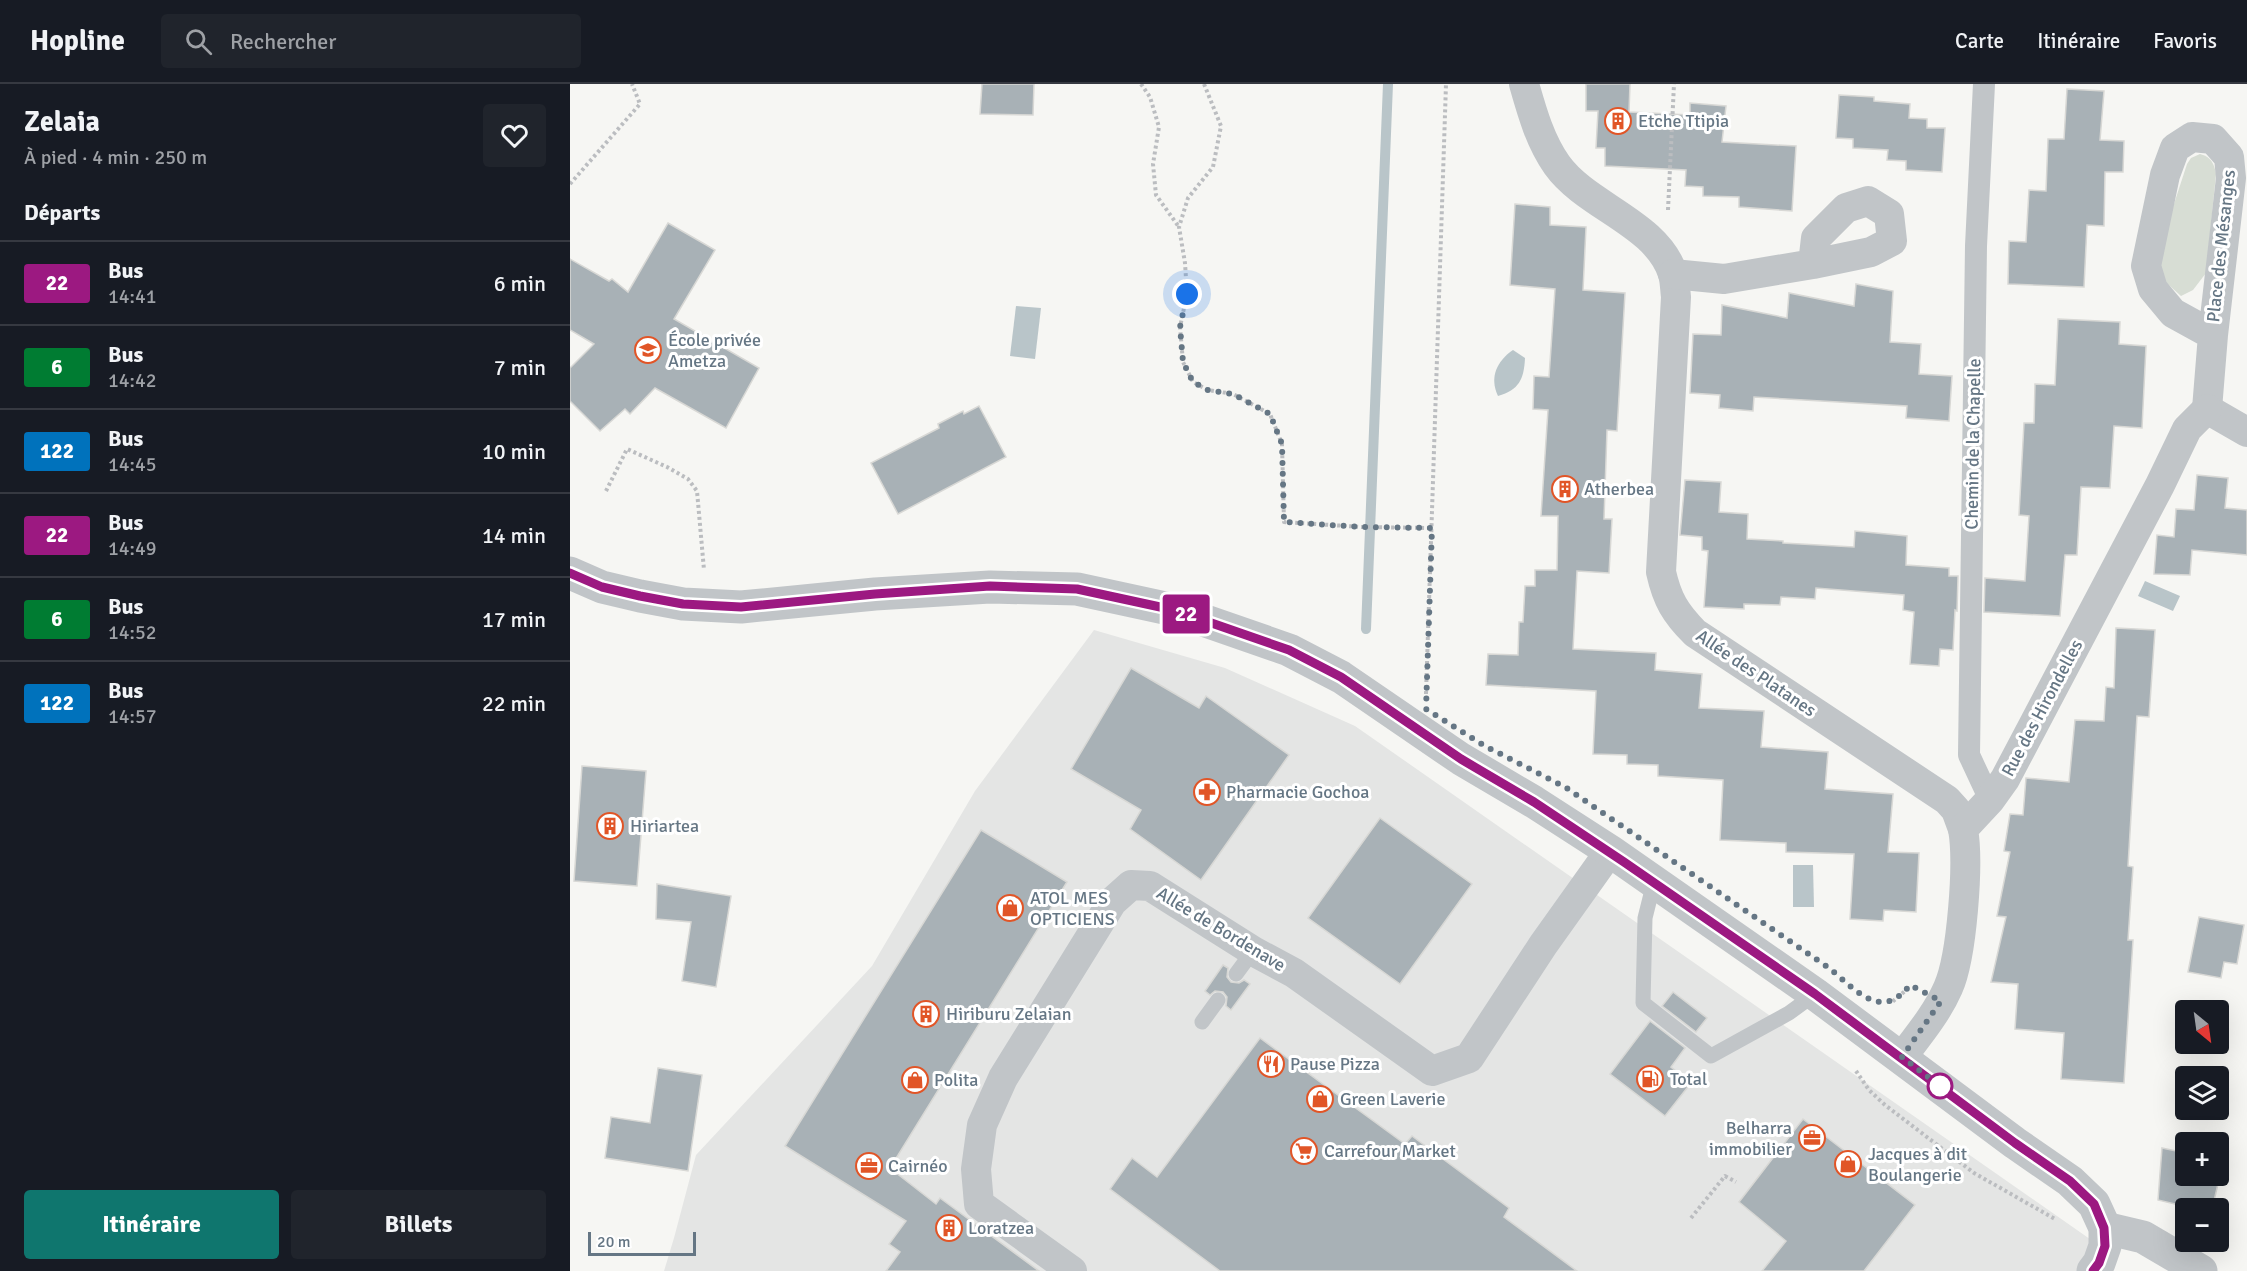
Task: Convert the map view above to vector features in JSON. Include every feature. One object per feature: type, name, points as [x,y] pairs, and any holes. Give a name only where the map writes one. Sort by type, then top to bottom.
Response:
[{"type":"street","name":"Allée des Platanes","points":[[1524,84],[1541,137],[1558,166],[1582,190],[1663,252],[1673,274],[1676,297],[1661,572],[1666,592],[1677,615],[1695,633],[1947,800],[1956,810],[1963,829]]},
{"type":"street","name":"Chemin de la Chapelle","points":[[1984,84],[1976,257],[1969,755],[1990,800]]},
{"type":"street","name":"Place des Mésanges","points":[[2207,409],[2231,178],[2229,157],[2214,139],[2192,137],[2175,148],[2165,175],[2146,266],[2152,289],[2173,313],[2213,335]]},
{"type":"street","points":[[1673,274],[1724,279],[1813,264]]},
{"type":"street","name":"Rue des Hirondelles","points":[[1963,829],[1990,800],[2005,779],[2160,485],[2187,429],[2207,409]]},
{"type":"street","points":[[2207,409],[2247,432]]},
{"type":"street","points":[[570,573],[602,587],[640,596],[706,605],[741,607],[990,586],[1077,589],[1174,610],[1289,650],[1341,677],[1461,759],[1534,802],[1610,852],[1902,1057],[2015,1143],[2070,1181],[2094,1204],[2101,1248],[2143,1237],[2201,1271]]},
{"type":"street","points":[[1902,1057],[1949,987],[1959,949],[1966,846],[1963,829]]},
{"type":"street","name":"Allée de Bordenave","points":[[1072,1271],[979,1204],[976,1169],[982,1125],[1003,1078],[1112,902],[1131,885],[1150,886],[1245,963],[1294,973],[1432,1071],[1469,1058],[1543,945],[1610,852]]},
{"type":"lane","points":[[1654,882],[1645,918],[1642,1003],[1711,1056],[1789,1013],[1815,994]]},
{"type":"lane","points":[[1202,1022],[1218,1000]]},
{"type":"path","points":[[570,184],[640,104],[632,84]]},
{"type":"path","points":[[1141,84],[1150,97],[1159,127],[1153,164],[1156,195],[1179,227],[1185,263],[1187,294],[1180,327],[1183,362],[1193,382],[1208,390],[1233,394],[1270,414],[1282,444],[1284,522],[1377,528],[1432,528]]},
{"type":"path","points":[[1179,227],[1188,198],[1213,167],[1221,126],[1204,84]]},
{"type":"path","points":[[1426,701],[1446,84]]},
{"type":"path","points":[[1651,241],[1667,222],[1674,84]]},
{"type":"path","points":[[606,490],[627,449],[688,478],[697,491],[704,572]]},
{"type":"path","points":[[1881,1002],[1892,1002],[1910,985],[1941,1001]]},
{"type":"path","points":[[1854,1068],[1869,1090],[1885,1105],[1974,1173],[2101,1248]]},
{"type":"path","points":[[1690,1218],[1725,1176],[1736,1182]]},
{"type":"shaded area","points":[[2200,154],[2211,161],[2216,174],[2206,273],[2193,290],[2181,296],[2160,277],[2160,247],[2187,164],[2191,158]]},
{"type":"shaded area","points":[[1016,306],[1041,308],[1035,359],[1010,356]]},
{"type":"shaded area","points":[[1513,350],[1525,358],[1522,378],[1516,387],[1498,396],[1494,382],[1496,370],[1507,354]]},
{"type":"shaded area","points":[[2145,581],[2180,596],[2173,611],[2138,596]]},
{"type":"shaded area","points":[[1094,630],[1225,668],[1355,726],[2097,1244],[2077,1271],[664,1271],[696,1155],[872,966],[975,791]]},
{"type":"shaded area","points":[[1793,865],[1813,865],[1814,907],[1793,907]]},
{"type":"building","points":[[982,84],[1034,84],[1033,115],[980,114]]},
{"type":"building","points":[[1586,84],[1630,84],[1629,112],[1690,115],[1690,103],[1726,106],[1722,142],[1796,146],[1792,211],[1739,207],[1739,197],[1703,196],[1703,187],[1685,186],[1686,170],[1605,166],[1605,148],[1596,148],[1598,111],[1586,111]]},
{"type":"building","points":[[2067,89],[2104,91],[2100,140],[2124,141],[2123,172],[2105,172],[2104,226],[2087,225],[2084,287],[2008,284],[2009,241],[2026,242],[2029,190],[2046,191],[2048,139],[2064,139]]},
{"type":"building","points":[[1839,95],[1874,97],[1874,101],[1910,104],[1909,118],[1927,119],[1927,128],[1945,128],[1942,172],[1906,170],[1906,161],[1887,160],[1888,150],[1853,148],[1853,139],[1836,138]]},
{"type":"building","points":[[1515,204],[1550,207],[1550,225],[1586,227],[1583,290],[1625,293],[1617,431],[1607,430],[1604,519],[1612,519],[1609,573],[1577,571],[1573,649],[1656,653],[1655,670],[1702,674],[1699,708],[1764,711],[1761,747],[1828,752],[1825,789],[1893,794],[1888,852],[1919,853],[1916,912],[1884,910],[1883,921],[1850,919],[1854,854],[1786,852],[1786,843],[1720,840],[1723,780],[1658,776],[1658,765],[1627,764],[1627,755],[1593,754],[1596,691],[1486,685],[1488,654],[1518,655],[1519,622],[1523,622],[1525,586],[1535,586],[1535,570],[1557,570],[1558,516],[1541,516],[1548,410],[1533,409],[1534,376],[1549,377],[1555,289],[1510,285]]},
{"type":"building","points":[[668,223],[715,250],[674,319],[759,368],[726,428],[655,388],[630,414],[625,409],[600,431],[570,401],[570,368],[594,344],[570,330],[570,259],[609,281],[612,279],[628,292]]},
{"type":"building","points":[[1856,284],[1893,291],[1890,342],[1921,344],[1919,374],[1952,376],[1949,421],[1906,418],[1907,406],[1754,397],[1753,411],[1719,408],[1720,395],[1690,393],[1693,334],[1721,335],[1722,305],[1787,318],[1789,293],[1854,306]]},
{"type":"building","points":[[2058,319],[2120,322],[2119,344],[2146,346],[2142,428],[2114,426],[2110,488],[2081,487],[2077,555],[2065,555],[2060,616],[1984,612],[1985,578],[2025,581],[2029,516],[2019,515],[2024,423],[2034,423],[2035,384],[2055,385]]},
{"type":"building","points":[[979,406],[1006,457],[898,514],[871,463],[939,428],[938,424],[963,411],[964,414]]},
{"type":"building","points":[[2197,475],[2228,478],[2225,508],[2247,510],[2247,555],[2192,550],[2190,575],[2154,574],[2157,535],[2174,537],[2176,509],[2194,510]]},
{"type":"building","points":[[1685,480],[1721,482],[1719,512],[1748,514],[1747,539],[1854,547],[1855,531],[1907,536],[1906,565],[1949,568],[1949,576],[1958,576],[1953,650],[1940,649],[1939,666],[1910,664],[1914,612],[1903,610],[1904,595],[1816,588],[1815,599],[1781,597],[1780,605],[1744,604],[1744,609],[1704,607],[1708,551],[1702,550],[1702,537],[1680,535]]},
{"type":"building","points":[[2116,628],[2155,630],[2149,717],[2137,716],[2128,866],[2133,867],[2128,940],[2133,940],[2124,1083],[2061,1079],[2064,1033],[2015,1029],[2018,984],[1991,982],[2006,917],[1997,916],[2010,852],[2004,851],[2010,814],[2023,815],[2026,778],[2069,782],[2075,720],[2104,721],[2106,687],[2114,688]]},
{"type":"building","points":[[1131,668],[1199,708],[1206,696],[1289,755],[1201,880],[1130,829],[1141,810],[1071,769]]},
{"type":"building","name":"Hiriartea","points":[[582,766],[646,771],[637,886],[574,881]]},
{"type":"building","points":[[1380,818],[1472,884],[1400,984],[1308,918]]},
{"type":"building","name":"Hiriburu Zelaian","points":[[981,830],[1067,882],[890,1168],[936,1204],[940,1198],[1039,1271],[886,1271],[900,1252],[889,1244],[906,1221],[785,1146]]},
{"type":"building","points":[[657,884],[731,896],[716,987],[682,981],[691,922],[656,919]]},
{"type":"building","points":[[2199,917],[2244,925],[2237,964],[2224,962],[2221,978],[2188,972]]},
{"type":"building","points":[[1223,965],[1228,968],[1227,977],[1231,982],[1239,983],[1244,980],[1250,984],[1231,1010],[1226,1006],[1227,997],[1223,992],[1215,991],[1210,995],[1205,991]]},
{"type":"building","points":[[1673,992],[1707,1018],[1696,1032],[1662,1006]]},
{"type":"building","name":"Total","points":[[1650,1021],[1685,1048],[1671,1067],[1691,1083],[1665,1116],[1610,1074]]},
{"type":"building","name":"Carrefour Market","points":[[1260,1038],[1405,1144],[1412,1136],[1509,1208],[1504,1217],[1577,1271],[1220,1271],[1110,1189],[1132,1158],[1157,1177]]},
{"type":"building","points":[[658,1068],[702,1075],[688,1171],[605,1158],[611,1117],[650,1123]]},
{"type":"building","points":[[1803,1119],[1915,1205],[1864,1271],[1762,1271],[1786,1241],[1739,1202]]},
{"type":"building","points":[[2162,1148],[2175,1151],[2175,1186],[2218,1186],[2215,1198],[2175,1198],[2175,1204],[2158,1200]]},
{"type":"waterway","points":[[1366,629],[1388,84]]},
{"type":"bus line","name":"22","points":[[570,573],[602,587],[640,596],[683,604],[741,607],[990,586],[1077,589],[1174,610],[1289,650],[1341,677],[1461,759],[1534,802],[1624,862],[1815,994],[2015,1143],[2070,1181],[2094,1204],[2104,1228],[2105,1246],[2099,1263],[2093,1271]]},
{"type":"place","name":"Etche Ttipia","points":[[1618,121]]},
{"type":"place","name":"École privée Ametza","points":[[648,350]]},
{"type":"place","name":"Atherbea","points":[[1565,489]]},
{"type":"place","name":"Pharmacie Gochoa","points":[[1207,792]]},
{"type":"place","name":"Hiriartea","points":[[610,826]]},
{"type":"place","name":"ATOL MES OPTICIENS","points":[[1010,908]]},
{"type":"place","name":"Hiriburu Zelaian","points":[[926,1014]]},
{"type":"place","name":"Pause Pizza","points":[[1271,1064]]},
{"type":"place","name":"Total","points":[[1650,1079]]},
{"type":"place","name":"Polita","points":[[915,1080]]},
{"type":"place","name":"Green Laverie","points":[[1320,1099]]},
{"type":"place","name":"Belharra immobilier","points":[[1812,1138]]},
{"type":"place","name":"Carrefour Market","points":[[1304,1151]]},
{"type":"place","name":"Jacques à dit Boulangerie","points":[[1848,1164]]},
{"type":"place","name":"Cairnéo","points":[[869,1166]]},
{"type":"place","name":"Loratzea","points":[[949,1228]]},
{"type":"route","points":[[1187,294],[1180,327],[1183,362],[1193,382],[1208,390],[1233,394],[1270,414],[1282,444],[1284,522],[1362,527],[1432,528],[1426,709],[1448,725],[1485,746],[1565,787],[1829,968],[1869,1000],[1892,1002],[1910,985],[1941,1001],[1902,1057],[1940,1086]]}]
